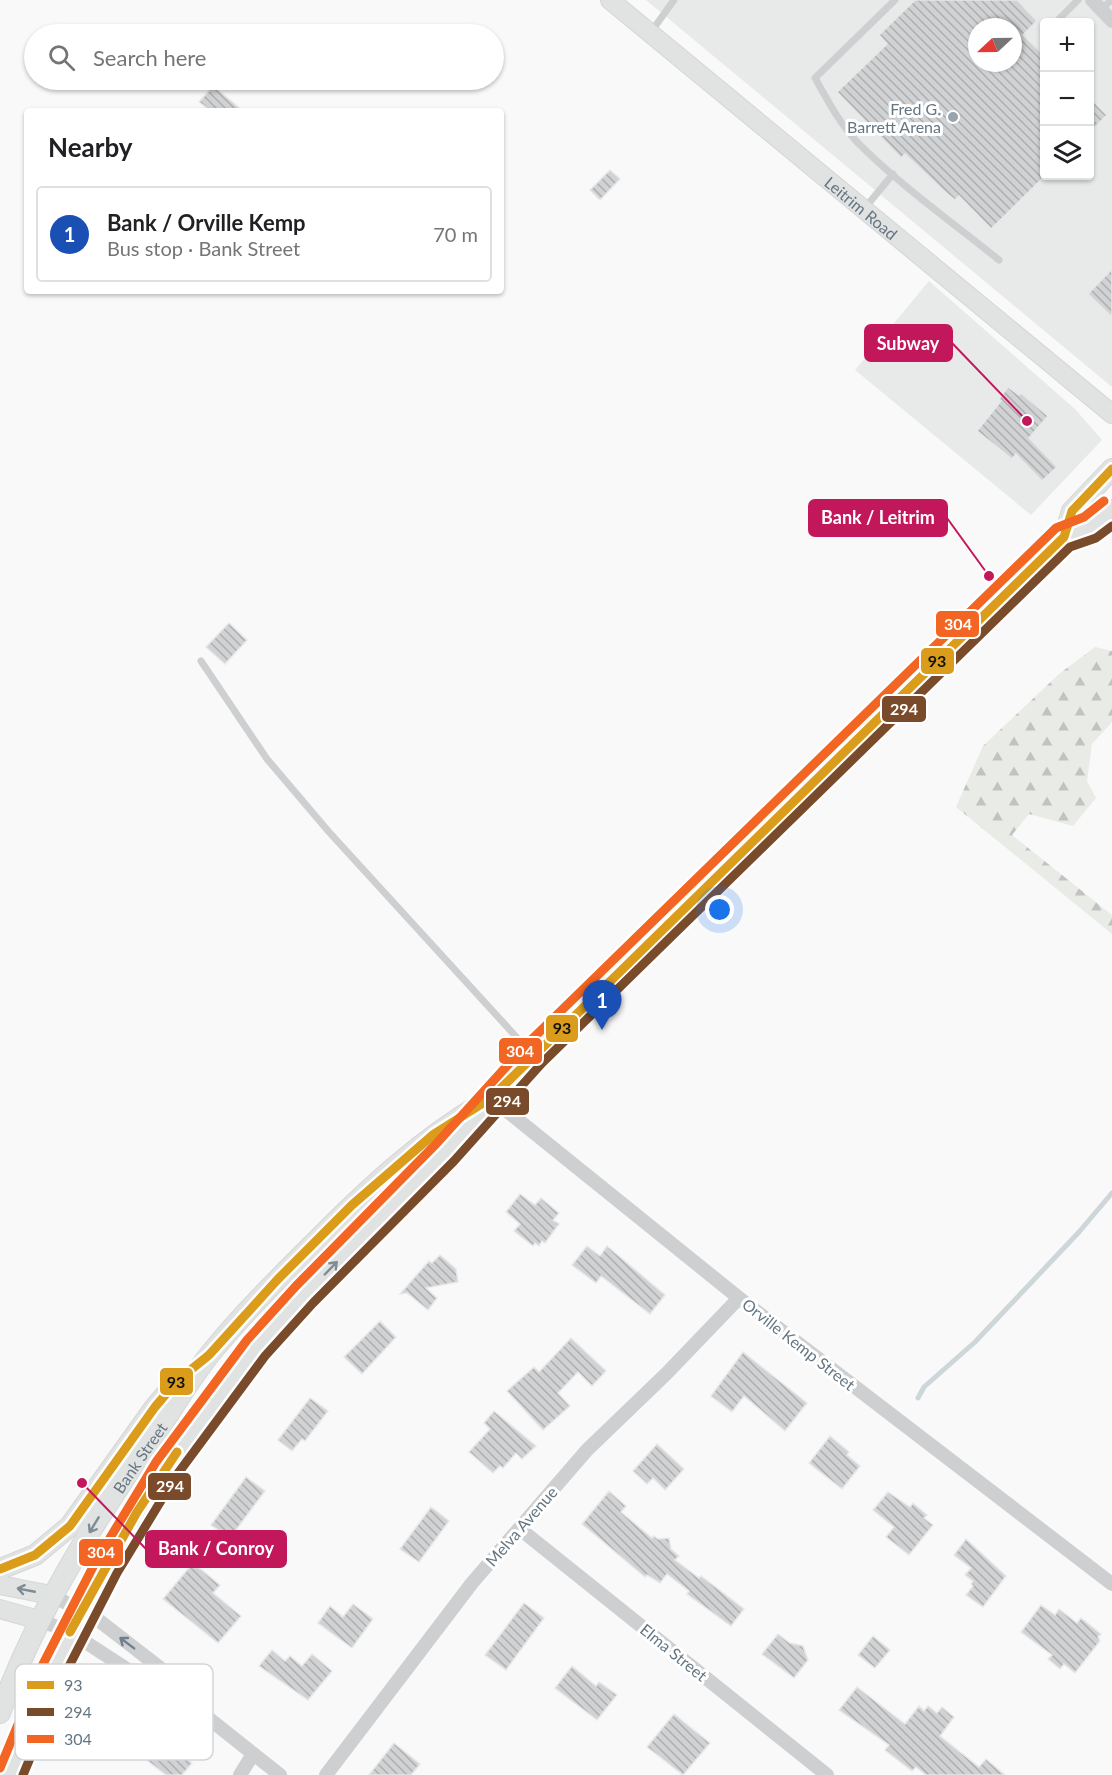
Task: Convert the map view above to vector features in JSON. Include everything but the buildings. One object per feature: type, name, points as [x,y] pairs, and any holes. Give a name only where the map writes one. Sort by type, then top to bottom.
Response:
[{"type":"main road","name":"Leitrim Road","points":[[610,0],[1112,414]]},
{"type":"main road","name":"Bank Street","points":[[1064,537],[1072,511],[1112,469]]},
{"type":"main road","name":"Bank Street","points":[[57,1664],[82,1609],[159,1477],[234,1375],[291,1310],[458,1139],[491,1098],[533,1055],[1064,537],[1090,528],[1112,510]]},
{"type":"main road","name":"Bank Street","points":[[21,1664],[51,1596],[116,1490],[209,1355],[278,1279],[352,1205],[434,1134],[491,1098]]},
{"type":"main road","points":[[0,1569],[35,1555],[70,1526],[155,1407],[189,1369],[209,1355]]},
{"type":"main road","points":[[0,1585],[51,1596]]},
{"type":"main road","points":[[0,1609],[39,1620]]},
{"type":"main road","name":"Bank Street","points":[[0,1713],[15,1677]]},
{"type":"main road","name":"Bank Street","points":[[10,1775],[16,1760]]},
{"type":"street","points":[[1096,4],[1112,21]]},
{"type":"street","name":"Orville Kemp Street","points":[[491,1098],[739,1298],[1112,1584]]},
{"type":"street","name":"Melva Avenue","points":[[326,1775],[471,1583],[587,1450],[666,1374],[739,1298]]},
{"type":"street","name":"Elma Street","points":[[520,1529],[827,1775]]},
{"type":"street","points":[[51,1596],[82,1609],[155,1664]]},
{"type":"street","points":[[39,1620],[70,1632],[119,1664]]},
{"type":"street","points":[[213,1722],[280,1775]]},
{"type":"street","points":[[240,1775],[253,1754]]},
{"type":"lane","points":[[651,33],[674,0]]},
{"type":"lane","points":[[895,0],[815,78],[843,124],[858,142],[892,174],[999,260]]},
{"type":"lane","points":[[1060,18],[1078,0]]},
{"type":"lane","points":[[1096,4],[1112,0]]},
{"type":"lane","points":[[864,209],[892,174]]},
{"type":"lane","points":[[201,661],[267,759],[329,832],[533,1055]]},
{"type":"shaded area","points":[[646,0],[1112,0],[1112,387]]},
{"type":"shaded area","points":[[929,281],[1076,410],[1102,440],[1031,515],[855,370]]},
{"type":"green space","points":[[1095,647],[1112,651],[1112,722],[1092,744],[1087,781],[1096,798],[1073,826],[1029,814],[1012,835],[1112,915],[1112,934],[956,807],[983,746],[1059,674]]},
{"type":"waterway","points":[[918,1398],[924,1387],[975,1342],[1079,1232],[1112,1193]]},
{"type":"transit line","name":"93","points":[[0,1569],[35,1555],[70,1526],[155,1407],[177,1381],[209,1355],[278,1279],[352,1205],[434,1134],[491,1098],[1064,537],[1072,511],[1112,469]]},
{"type":"transit line","name":"304","points":[[43,1664],[96,1561],[156,1462],[247,1340],[296,1286],[436,1144],[525,1046],[1056,528],[1084,517],[1104,501]]},
{"type":"transit line","name":"294","points":[[70,1664],[117,1573],[176,1476],[265,1356],[313,1303],[454,1161],[542,1063],[1070,547],[1096,538],[1112,526]]},
{"type":"transit line","name":"93","points":[[70,1632],[137,1512],[177,1452]]},
{"type":"transit line","name":"304","points":[[0,1768],[15,1732]]},
{"type":"transit line","name":"294","points":[[23,1775],[29,1760]]},
{"type":"place","name":"Fred G. Barrett Arena","points":[[953,117]]},
{"type":"place","name":"Subway","points":[[1027,421]]},
{"type":"place","name":"Bank / Leitrim","points":[[989,576]]},
{"type":"place","name":"Bank / Orville Kemp","points":[[602,1030]]},
{"type":"place","name":"Bank / Conroy","points":[[82,1483]]}]
